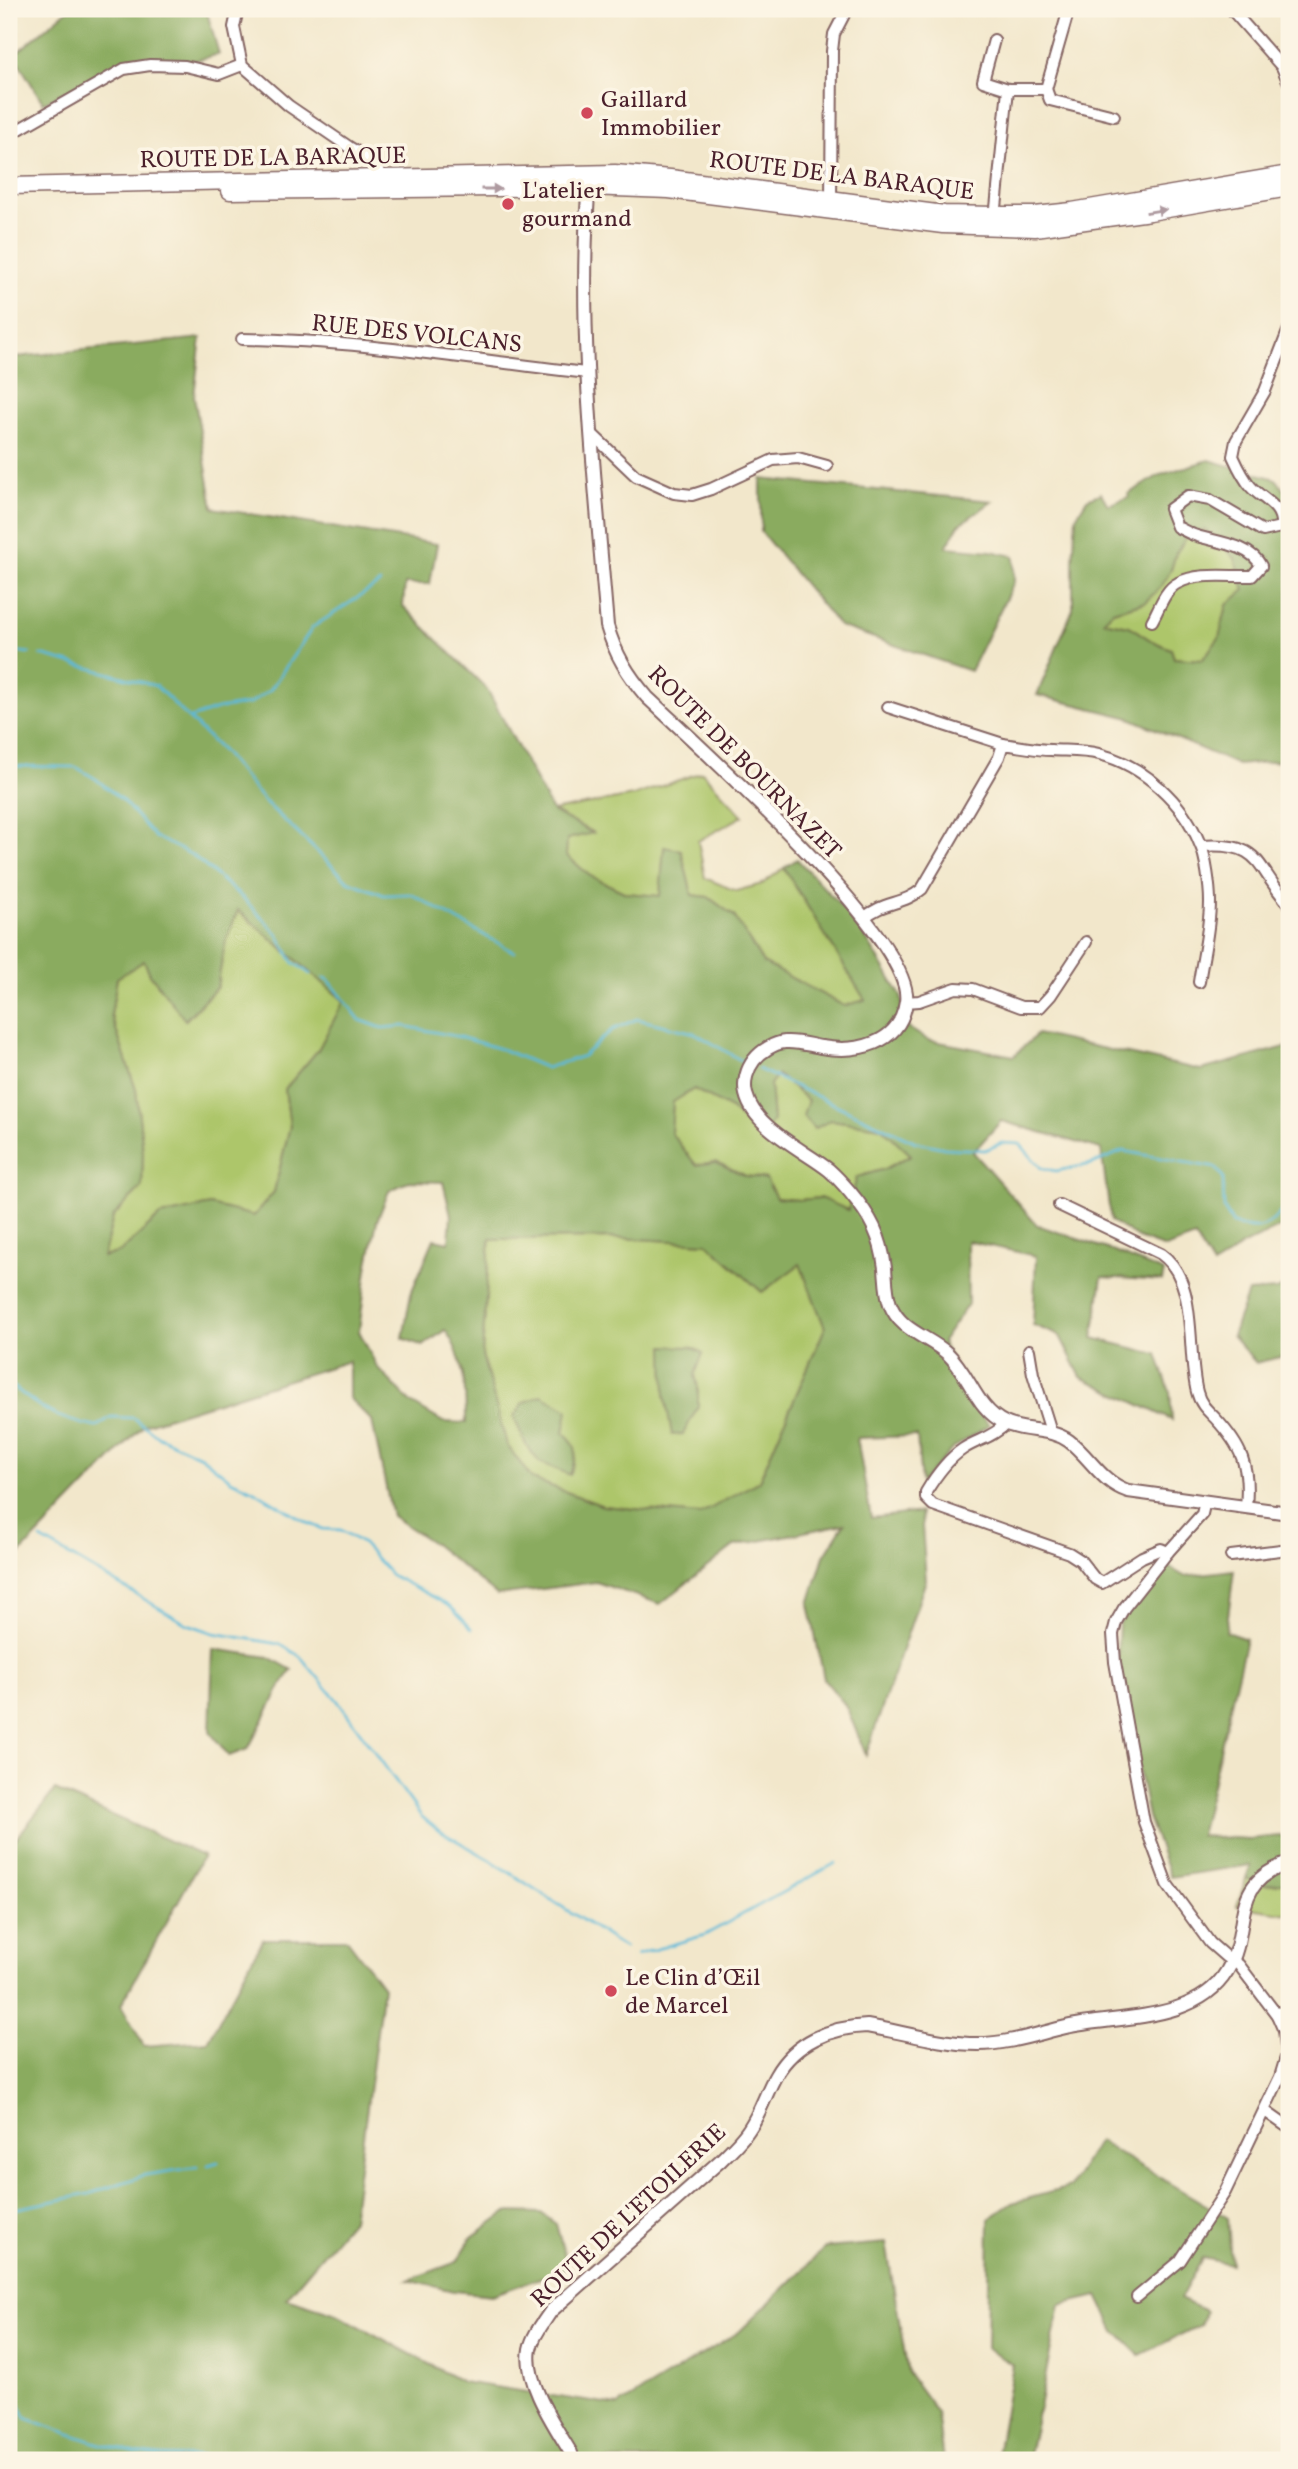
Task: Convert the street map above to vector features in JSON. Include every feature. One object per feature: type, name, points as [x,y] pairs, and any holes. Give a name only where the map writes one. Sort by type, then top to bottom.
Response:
[{"type":"main road","name":"ROUTE DE LA BARAQUE","points":[[9,186],[589,181],[831,205],[951,226],[1072,211],[1289,174]]},
{"type":"main road","name":"ROUTE DE LA BARAQUE","points":[[9,195],[386,184]]},
{"type":"main road","name":"ROUTE DE LA BARAQUE","points":[[995,222],[1035,228],[1289,188]]},
{"type":"street","points":[[238,9],[234,27],[242,65],[289,106],[373,161],[386,184]]},
{"type":"street","points":[[831,205],[832,51],[834,34],[847,9]]},
{"type":"street","points":[[1069,9],[1046,89],[1050,100],[1114,116]]},
{"type":"street","points":[[1231,9],[1282,67],[1289,83]]},
{"type":"street","points":[[994,40],[984,81],[1008,89],[1046,89]]},
{"type":"street","points":[[9,135],[124,69],[150,65],[185,66],[219,74],[242,65]]},
{"type":"street","points":[[995,222],[1008,89]]},
{"type":"street","name":"ROUTE DE BOURNAZET","points":[[589,181],[584,299],[587,373],[607,626],[614,648],[627,674],[647,697],[803,848],[864,918],[902,976],[906,986],[906,1002]]},
{"type":"street","points":[[1152,621],[1168,592],[1177,583],[1200,578],[1252,576],[1261,566],[1257,559],[1228,544],[1195,536],[1177,527],[1170,509],[1177,502],[1188,496],[1210,500],[1263,531],[1281,527],[1282,517],[1278,511],[1250,486],[1233,456],[1236,441],[1265,391],[1289,329]]},
{"type":"street","name":"RUE DES VOLCANS","points":[[242,339],[275,339],[384,349],[587,373]]},
{"type":"street","points":[[592,434],[636,476],[674,493],[692,495],[711,489],[773,460],[798,458],[827,466]]},
{"type":"street","points":[[888,707],[1003,744],[1081,751],[1125,763],[1148,777],[1169,797],[1192,827],[1202,846],[1210,901],[1199,982]]},
{"type":"street","points":[[864,918],[876,907],[914,897],[922,889],[999,757],[1003,744]]},
{"type":"street","points":[[1202,846],[1238,847],[1253,856],[1289,904]]},
{"type":"street","points":[[1086,942],[1040,1007],[1021,1007],[973,989],[956,988],[919,1002],[906,1002],[900,1020],[891,1033],[878,1042],[858,1049],[843,1050],[782,1042],[769,1047],[756,1057],[749,1067],[745,1080],[746,1095],[755,1112],[773,1131],[830,1171],[852,1194],[875,1226],[882,1247],[890,1303],[903,1325],[947,1353],[984,1406],[1006,1424],[1049,1432],[1067,1439],[1102,1476],[1118,1488],[1289,1513]]},
{"type":"street","points":[[1059,1205],[1161,1254],[1171,1261],[1176,1269],[1188,1313],[1191,1358],[1198,1395],[1202,1405],[1232,1437],[1243,1457],[1248,1483],[1246,1506]]},
{"type":"street","points":[[1029,1350],[1049,1432]]},
{"type":"street","points":[[1006,1424],[995,1434],[964,1448],[953,1457],[926,1492],[926,1498],[933,1505],[1054,1547],[1080,1560],[1095,1579],[1102,1583],[1142,1557],[1161,1549],[1168,1552]]},
{"type":"street","points":[[1137,2297],[1180,2261],[1225,2192],[1265,2111],[1287,2054],[1284,2031],[1277,2015],[1239,1965],[1210,1943],[1167,1884],[1144,1822],[1115,1662],[1113,1634],[1116,1622],[1168,1552],[1202,1514],[1205,1501]]},
{"type":"street","points":[[1231,1556],[1289,1549]]},
{"type":"street","points":[[1233,1961],[1243,1908],[1250,1891],[1261,1877],[1289,1863]]},
{"type":"street","name":"ROUTE DE L'ETOILERIE","points":[[572,2460],[571,2453],[533,2383],[530,2349],[537,2332],[551,2311],[729,2152],[749,2129],[776,2075],[798,2049],[834,2029],[850,2027],[867,2026],[976,2044],[1017,2041],[1067,2026],[1156,2015],[1179,2007],[1213,1987],[1233,1961]]},
{"type":"street","points":[[1277,2015],[1289,2007]]},
{"type":"street","points":[[1265,2111],[1289,2128]]},
{"type":"green space","points":[[69,9],[206,9],[219,54],[197,60],[126,62],[43,103],[14,55]]},
{"type":"green space","points":[[201,338],[194,396],[213,508],[437,544],[430,584],[405,584],[403,606],[487,689],[552,811],[593,833],[567,839],[566,855],[590,876],[626,893],[660,896],[664,847],[681,850],[692,895],[708,897],[734,916],[763,963],[844,1006],[865,1000],[784,868],[797,859],[857,923],[901,996],[907,1027],[928,1040],[1014,1056],[1037,1034],[1201,1070],[1289,1046],[1289,1223],[1243,1245],[1213,1266],[1195,1237],[1165,1248],[1138,1238],[1111,1221],[1101,1149],[1001,1121],[973,1152],[1037,1225],[1164,1272],[1162,1281],[1102,1277],[1093,1338],[1157,1354],[1170,1392],[1172,1420],[1081,1377],[1060,1336],[1033,1325],[1036,1256],[967,1241],[968,1304],[942,1342],[975,1407],[989,1425],[952,1449],[921,1484],[917,1436],[857,1438],[871,1518],[921,1512],[926,1580],[866,1755],[846,1706],[824,1679],[809,1604],[824,1556],[844,1524],[734,1546],[660,1604],[596,1582],[497,1595],[434,1544],[392,1516],[372,1421],[349,1398],[349,1361],[144,1425],[9,1565],[9,355],[16,357]],"holes":[[[238,910],[344,1001],[318,1050],[285,1089],[290,1126],[274,1192],[254,1216],[210,1205],[160,1216],[120,1252],[103,1257],[113,1217],[142,1186],[143,1152],[136,1090],[111,1015],[117,978],[144,961],[150,974],[185,1020],[217,987],[225,944]],[[778,1075],[808,1100],[803,1116],[814,1129],[831,1120],[881,1127],[911,1155],[885,1169],[857,1177],[848,1210],[820,1198],[776,1198],[766,1179],[746,1176],[716,1162],[696,1165],[671,1133],[673,1102],[694,1089],[731,1109],[762,1138],[773,1120],[770,1084]],[[409,1181],[443,1182],[451,1215],[449,1242],[434,1239],[411,1293],[403,1338],[423,1346],[445,1330],[460,1362],[465,1386],[466,1423],[443,1422],[411,1403],[377,1367],[359,1331],[367,1269],[377,1221],[389,1191]],[[620,1238],[707,1243],[762,1292],[800,1264],[825,1328],[759,1481],[699,1515],[603,1506],[532,1479],[507,1445],[482,1355],[490,1239]]]},
{"type":"green space","points":[[1209,460],[1276,479],[1289,496],[1289,760],[1238,765],[1130,718],[1037,695],[1073,609],[1076,517],[1087,499],[1101,493],[1108,505],[1129,497],[1128,494],[1160,475]],"holes":[[[1205,529],[1235,558],[1245,590],[1227,605],[1219,638],[1202,660],[1174,658],[1171,649],[1152,641],[1129,626],[1103,621],[1113,611],[1145,602],[1161,587],[1171,570],[1176,553],[1187,537]]]},
{"type":"green space","points":[[761,479],[993,501],[959,525],[946,547],[1014,556],[1014,582],[970,671],[839,626],[761,532]]},
{"type":"green space","points":[[1205,528],[1235,558],[1246,590],[1227,605],[1219,638],[1202,660],[1174,658],[1171,649],[1152,641],[1129,626],[1102,621],[1113,611],[1145,602],[1171,570],[1176,553],[1187,537]]},
{"type":"green space","points":[[702,772],[743,816],[698,841],[705,878],[736,891],[762,884],[784,868],[866,1000],[844,1006],[763,963],[734,916],[708,897],[692,895],[681,850],[664,848],[660,896],[626,893],[590,876],[566,855],[567,839],[592,832],[552,811],[633,796]]},
{"type":"green space","points":[[237,910],[345,1000],[318,1050],[285,1089],[290,1126],[274,1192],[254,1216],[210,1205],[160,1216],[120,1252],[103,1258],[113,1217],[142,1186],[143,1152],[136,1090],[111,1015],[117,978],[144,960],[150,974],[186,1020],[217,987],[225,944]]},
{"type":"green space","points":[[778,1075],[831,1120],[882,1127],[911,1155],[885,1169],[857,1177],[849,1211],[820,1198],[776,1198],[766,1179],[746,1176],[716,1162],[696,1165],[671,1133],[673,1102],[694,1089],[731,1109],[762,1137],[773,1120],[770,1084]]},
{"type":"green space","points":[[620,1238],[708,1243],[762,1292],[800,1264],[825,1328],[759,1481],[700,1515],[603,1506],[532,1479],[507,1445],[482,1355],[490,1239]]},
{"type":"green space","points":[[1289,1283],[1289,1355],[1256,1363],[1232,1336],[1248,1292],[1277,1290]]},
{"type":"green space","points":[[664,1346],[691,1347],[703,1353],[695,1375],[698,1407],[683,1434],[672,1435],[665,1396]]},
{"type":"green space","points":[[542,1395],[568,1410],[564,1433],[573,1443],[576,1452],[570,1475],[539,1462],[525,1443],[514,1417],[523,1403]]},
{"type":"green space","points":[[1167,1566],[1184,1576],[1234,1570],[1226,1632],[1246,1639],[1200,1836],[1249,1839],[1289,1835],[1289,1882],[1263,1885],[1246,1879],[1251,1865],[1170,1877],[1148,1817],[1117,1660],[1119,1624],[1156,1574]]},
{"type":"green space","points":[[213,1649],[269,1657],[292,1670],[248,1749],[229,1756],[210,1732]]},
{"type":"green space","points":[[55,1790],[203,1856],[121,2005],[144,2046],[208,2041],[263,1939],[347,1939],[383,1987],[352,2220],[286,2298],[337,2314],[462,2382],[618,2406],[739,2332],[825,2248],[886,2243],[908,2373],[937,2413],[943,2460],[9,2460],[9,1847]]},
{"type":"green space","points":[[1246,1879],[1263,1885],[1289,1882],[1289,1914],[1237,1906]]},
{"type":"green space","points":[[1098,2141],[1228,2218],[1231,2264],[1202,2258],[1180,2299],[1206,2311],[1200,2325],[1140,2355],[1115,2331],[1098,2296],[1060,2305],[1028,2460],[996,2460],[1013,2365],[987,2349],[989,2219],[1012,2203],[1070,2187]]},
{"type":"green space","points":[[507,2212],[541,2213],[556,2224],[568,2268],[492,2295],[453,2291],[408,2280],[457,2262],[472,2237]]},
{"type":"waterway","points":[[191,718],[217,709],[249,704],[270,690],[313,627],[380,583]]},
{"type":"waterway","points":[[9,651],[30,653]]},
{"type":"waterway","points":[[41,655],[156,686],[223,752],[263,800],[348,881],[384,895],[411,894],[514,952]]},
{"type":"waterway","points":[[9,766],[76,767],[96,779],[123,801],[155,837],[192,855],[245,900],[277,933],[293,962],[310,974]]},
{"type":"waterway","points":[[324,978],[328,979],[360,1020],[382,1028],[404,1026],[460,1037],[504,1050],[546,1068],[583,1056],[612,1030],[637,1019],[695,1033],[742,1061]]},
{"type":"waterway","points":[[758,1069],[916,1142],[945,1148],[985,1150],[1002,1143],[1020,1144],[1041,1168],[1056,1171],[1092,1164],[1123,1151],[1216,1168],[1223,1177],[1224,1209],[1233,1224],[1260,1228],[1282,1211],[1289,1212]]},
{"type":"waterway","points":[[9,1383],[49,1412],[82,1424],[96,1427],[111,1417],[134,1418],[159,1437],[201,1456],[231,1480],[308,1523],[323,1529],[341,1530],[363,1544],[391,1575],[453,1609],[472,1629]]},
{"type":"waterway","points":[[41,1539],[185,1623],[214,1633],[279,1644],[300,1656],[337,1700],[421,1816],[438,1830],[489,1859],[625,1948]]},
{"type":"waterway","points":[[636,1955],[705,1935],[836,1863]]},
{"type":"waterway","points":[[208,2165],[218,2162]]},
{"type":"waterway","points":[[9,2210],[89,2194],[145,2175],[198,2167]]},
{"type":"waterway","points":[[9,2385],[26,2418],[58,2430],[128,2451],[161,2456],[215,2456],[218,2460]]},
{"type":"place","name":"Gaillard Immobilier","points":[[587,113]]},
{"type":"place","name":"L'atelier gourmand","points":[[508,204]]},
{"type":"place","name":"Le Clin d’Œil de Marcel","points":[[611,1991]]}]
